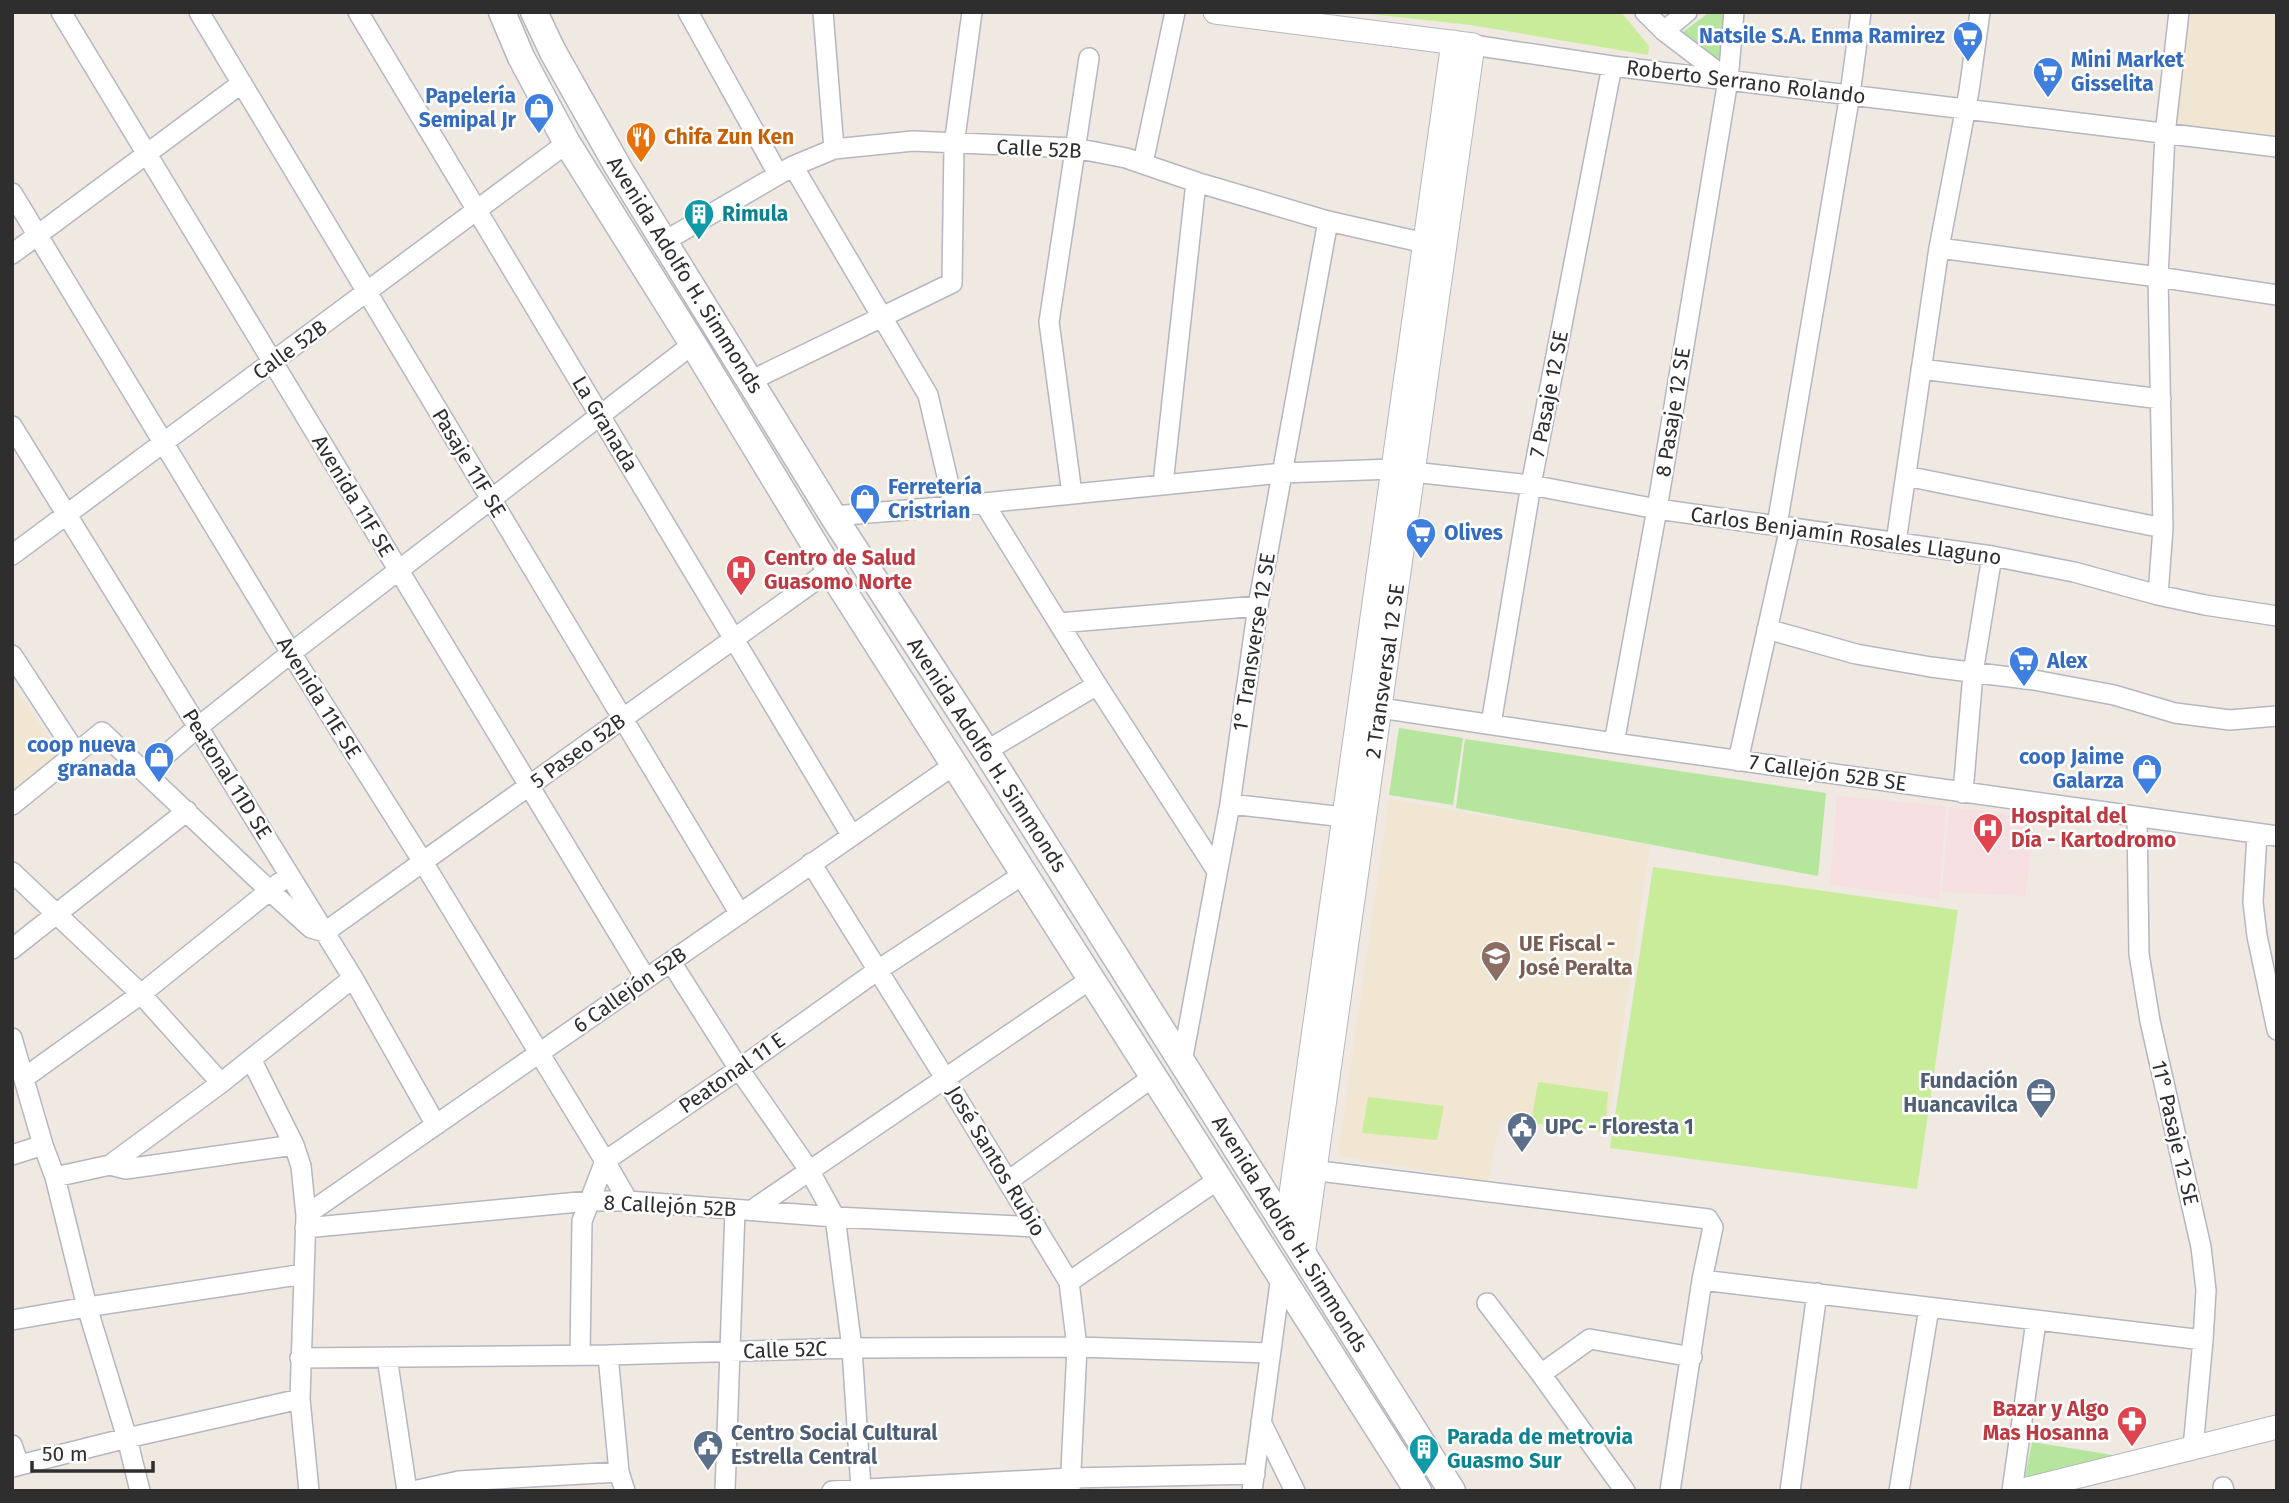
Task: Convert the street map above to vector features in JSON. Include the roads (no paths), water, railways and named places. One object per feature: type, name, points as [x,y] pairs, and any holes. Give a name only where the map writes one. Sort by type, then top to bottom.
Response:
[{"type":"main road","name":"Avenida Adolfo H. Simmonds","points":[[502,12],[521,57],[567,143],[830,569],[1418,1491]]},
{"type":"main road","name":"Avenida Adolfo H. Simmonds","points":[[534,12],[553,52],[601,136],[833,516],[986,751],[1452,1491]]},
{"type":"street","name":"Avenida 11F SE","points":[[61,12],[646,979]]},
{"type":"street","name":"Pasaje 11F SE","points":[[199,12],[740,914]]},
{"type":"street","name":"La Granada","points":[[358,12],[852,836]]},
{"type":"street","points":[[688,12],[785,170],[882,316],[928,394],[954,506]]},
{"type":"street","points":[[823,12],[834,149]]},
{"type":"street","points":[[750,381],[952,283],[954,145],[972,12]]},
{"type":"street","points":[[1143,163],[1175,12]]},
{"type":"street","name":"Roberto Serrano Rolando","points":[[1215,12],[1463,43],[1612,66],[2277,147]]},
{"type":"street","points":[[1645,12],[1664,31],[1728,80]]},
{"type":"street","points":[[1664,31],[1687,12]]},
{"type":"street","name":"8 Pasaje 12 SE","points":[[1614,743],[1657,509],[1728,80],[1734,12]]},
{"type":"street","points":[[1738,761],[1768,629],[1861,12]]},
{"type":"street","points":[[1896,542],[1939,248],[1969,91],[1980,12]]},
{"type":"street","points":[[2158,595],[2163,527],[2158,277],[2165,134],[2179,13]]},
{"type":"street","name":"2 Transversal 12 SE","points":[[1286,1228],[1305,1169],[1380,708],[1425,243],[1463,43]]},
{"type":"street","name":"2 Transversal 12 SE","points":[[1303,1255],[1305,1169],[1344,817],[1403,470],[1463,43]]},
{"type":"street","points":[[1072,494],[1049,322],[1089,58]]},
{"type":"street","name":"7 Pasaje 12 SE","points":[[1491,724],[1531,485],[1612,66]]},
{"type":"street","points":[[12,254],[242,83]]},
{"type":"street","name":"Calle 52B","points":[[665,241],[785,170],[834,149],[913,141],[954,145],[1075,148],[1143,163],[1196,183],[1328,221],[1425,243]]},
{"type":"street","name":"Calle 52B","points":[[12,555],[567,143]]},
{"type":"street","points":[[1163,484],[1196,183]]},
{"type":"street","name":"Avenida 11E SE","points":[[12,193],[628,1201]]},
{"type":"street","name":"1° Transverse 12 SE","points":[[1182,1062],[1230,804],[1258,606],[1328,221]]},
{"type":"street","points":[[1939,248],[2277,295]]},
{"type":"street","points":[[146,772],[291,653],[693,344]]},
{"type":"street","points":[[1921,369],[2161,399]]},
{"type":"street","name":"Peatonal 11D SE","points":[[12,426],[353,978],[436,1125]]},
{"type":"street","name":"Carlos Benjamín Rosales Llaguno","points":[[833,516],[1282,473],[1403,470],[1531,485],[1657,509],[1992,556],[2074,572],[2206,605],[2277,615]]},
{"type":"street","points":[[1906,476],[2163,527]]},
{"type":"street","points":[[984,503],[1217,871]]},
{"type":"street","points":[[1963,793],[1973,673],[1992,556]]},
{"type":"street","name":"5 Paseo 52B","points":[[325,932],[830,569]]},
{"type":"street","points":[[1059,623],[1258,606]]},
{"type":"street","points":[[1768,629],[1856,654],[2034,680],[2114,695],[2175,713],[2230,720],[2277,716]]},
{"type":"street","points":[[12,655],[76,753]]},
{"type":"street","points":[[986,751],[1097,685]]},
{"type":"street","name":"7 Callejón 52B SE","points":[[1380,708],[2277,836]]},
{"type":"street","points":[[12,805],[102,732],[311,928],[325,932]]},
{"type":"street","name":"6 Callejón 52B","points":[[306,1221],[436,1125],[954,765]]},
{"type":"street","points":[[1230,804],[1344,817]]},
{"type":"street","points":[[12,949],[187,811]]},
{"type":"street","name":"11° Pasaje 12 SE","points":[[2137,818],[2139,954],[2150,1021],[2201,1247],[2206,1290],[2193,1448]]},
{"type":"street","points":[[2257,834],[2253,902],[2257,936],[2277,1030]]},
{"type":"street","name":"José Santos Rubio","points":[[811,863],[1069,1282],[1077,1347],[1070,1484]]},
{"type":"street","points":[[12,872],[141,994],[221,1083]]},
{"type":"street","points":[[24,1078],[141,994],[289,874]]},
{"type":"street","name":"Peatonal 11 E","points":[[605,1161],[878,970],[1024,874]]},
{"type":"street","points":[[671,962],[739,1069],[809,1170],[835,1217],[852,1348],[861,1489]]},
{"type":"street","points":[[55,1177],[110,1165],[221,1083],[353,978]]},
{"type":"street","points":[[726,1491],[730,1352],[743,1210],[809,1170],[1091,979]]},
{"type":"street","points":[[12,1038],[55,1177],[87,1307],[127,1438],[140,1491]]},
{"type":"street","points":[[251,1059],[294,1145],[301,1166],[306,1221],[299,1399],[309,1491]]},
{"type":"street","points":[[1008,1181],[1153,1077]]},
{"type":"street","points":[[12,1155],[43,1145]]},
{"type":"street","points":[[110,1165],[126,1169],[294,1145]]},
{"type":"street","points":[[580,1355],[582,1221],[605,1161]]},
{"type":"street","points":[[1305,1169],[1708,1219],[1712,1222],[1670,1491]]},
{"type":"street","points":[[1069,1282],[1219,1180]]},
{"type":"street","name":"8 Callejón 52B","points":[[306,1221],[589,1201],[628,1201],[835,1217],[1036,1227]]},
{"type":"street","points":[[12,1320],[304,1274]]},
{"type":"street","points":[[832,1491],[1253,1482],[1281,1276]]},
{"type":"street","points":[[1702,1280],[2203,1340]]},
{"type":"street","points":[[1790,1491],[1817,1293]]},
{"type":"street","points":[[1487,1303],[1625,1491]]},
{"type":"street","points":[[1899,1491],[1929,1308]]},
{"type":"street","points":[[2012,1491],[2036,1321]]},
{"type":"street","points":[[1541,1374],[1590,1339],[1692,1357]]},
{"type":"street","name":"Calle 52C","points":[[300,1358],[608,1355],[852,1348],[1077,1347],[1270,1353]]},
{"type":"street","points":[[413,1491],[459,1480],[497,1485],[622,1481],[608,1355]]},
{"type":"street","points":[[387,1357],[407,1491]]},
{"type":"street","points":[[12,1445],[16,1466],[299,1399]]},
{"type":"street","points":[[1261,1422],[1295,1491]]},
{"type":"street","points":[[2019,1491],[2277,1427]]},
{"type":"place","name":"Natsile S.A. Enma Ramirez","points":[[1968,63]]},
{"type":"place","name":"Mini Market Gisselita","points":[[2048,99]]},
{"type":"place","name":"Papelería Semipal Jr","points":[[539,135]]},
{"type":"place","name":"Chifa Zun Ken","points":[[641,164]]},
{"type":"place","name":"Rimula","points":[[699,241]]},
{"type":"place","name":"Ferretería Cristrian","points":[[865,526]]},
{"type":"place","name":"Olives","points":[[1421,560]]},
{"type":"place","name":"Centro de Salud Guasomo Norte","points":[[741,597]]},
{"type":"place","name":"Alex","points":[[2024,688]]},
{"type":"place","name":"coop nueva granada","points":[[159,784]]},
{"type":"place","name":"coop Jaime Galarza","points":[[2147,796]]},
{"type":"place","name":"Hospital del Día - Kartodromo","points":[[1988,855]]},
{"type":"place","name":"UE Fiscal - José Peralta","points":[[1496,983]]},
{"type":"place","name":"Fundación Huancavilca","points":[[2041,1120]]},
{"type":"place","name":"UPC - Floresta 1","points":[[1522,1154]]},
{"type":"place","name":"Bazar y Algo Mas Hosanna","points":[[2132,1448]]},
{"type":"place","name":"Centro Social Cultural Estrella Central","points":[[708,1472]]},
{"type":"place","name":"Parada de metrovia Guasmo Sur","points":[[1424,1476]]}]
